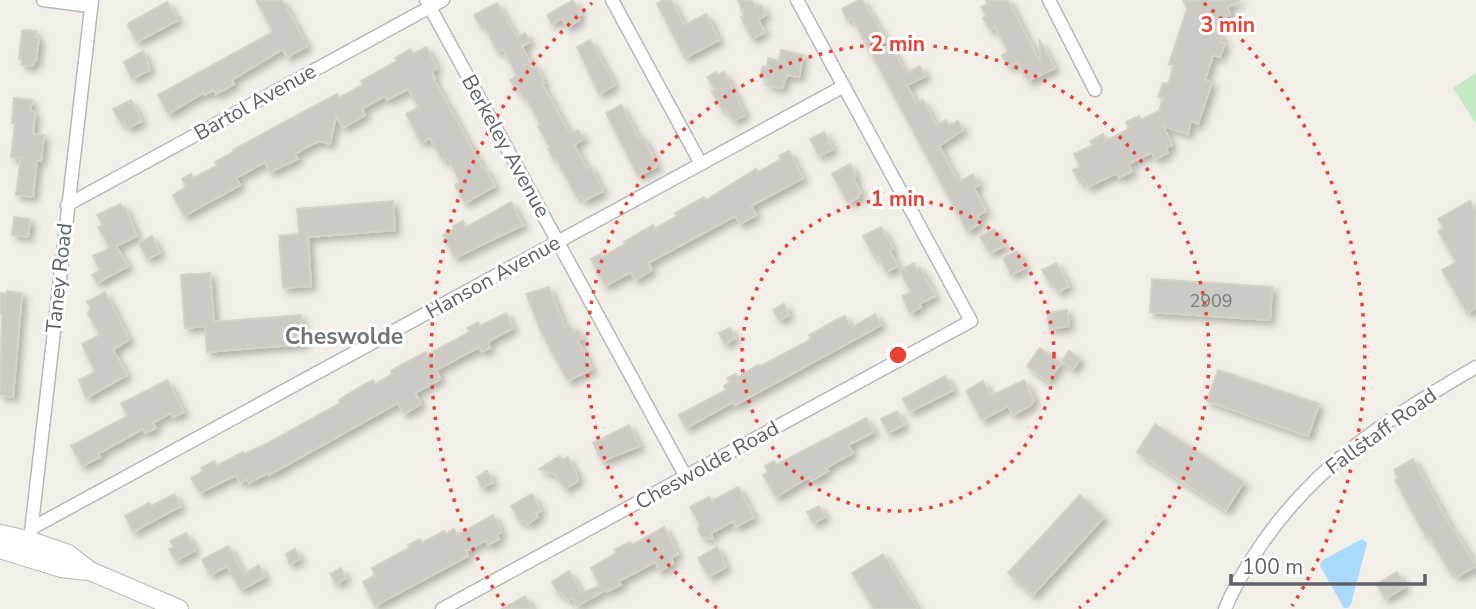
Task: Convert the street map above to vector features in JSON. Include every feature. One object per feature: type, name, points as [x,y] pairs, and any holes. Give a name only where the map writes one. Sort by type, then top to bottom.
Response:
[{"type":"main road","points":[[0,534],[28,541],[61,568],[90,571],[178,609]]},
{"type":"main road","points":[[0,548],[28,541]]},
{"type":"street","points":[[43,0],[91,3]]},
{"type":"street","name":"Bartol Avenue","points":[[67,205],[428,4],[443,0]]},
{"type":"street","points":[[611,0],[701,164]]},
{"type":"street","points":[[797,0],[844,86]]},
{"type":"street","points":[[1049,0],[1095,90]]},
{"type":"street","name":"Taney Road","points":[[28,541],[91,3]]},
{"type":"street","name":"Berkeley Avenue","points":[[428,4],[686,477]]},
{"type":"street","name":"Hanson Avenue","points":[[28,541],[558,242],[844,86]]},
{"type":"street","name":"Cheswolde Road","points":[[442,609],[971,321],[844,86]]},
{"type":"street","name":"Fallstaff Road","points":[[1225,609],[1245,568],[1267,536],[1319,475],[1382,424],[1476,367]]},
{"type":"green space","points":[[1476,73],[1476,124],[1453,88]]},
{"type":"water","points":[[1362,539],[1367,543],[1366,547],[1351,604],[1344,608],[1320,566],[1323,560]]},
{"type":"building","points":[[256,0],[282,0],[307,46],[287,57],[283,49],[232,80],[234,84],[216,94],[214,90],[204,95],[203,93],[168,114],[158,95],[273,32]]},
{"type":"building","points":[[573,0],[581,14],[577,17],[579,20],[567,28],[562,18],[552,24],[547,15]]},
{"type":"building","points":[[671,0],[684,25],[706,14],[719,40],[685,58],[657,4]]},
{"type":"building","points":[[738,0],[752,0],[756,8],[761,5],[766,15],[758,20],[765,32],[752,39],[741,17],[744,16]]},
{"type":"building","points":[[862,0],[906,73],[920,66],[926,76],[907,85],[916,103],[923,100],[936,125],[946,120],[949,126],[958,121],[963,130],[939,146],[958,182],[973,174],[979,185],[974,188],[986,211],[977,216],[981,223],[967,231],[852,18],[847,20],[842,9]]},
{"type":"building","points":[[986,0],[1008,0],[1040,62],[1040,41],[1055,68],[1028,81],[1017,62],[1009,67],[1002,55],[1008,51],[995,27],[990,30],[983,18],[986,16],[981,7],[988,4]]},
{"type":"building","points":[[1183,0],[1241,0],[1227,7],[1230,14],[1220,19],[1215,33],[1222,35],[1220,42],[1225,43],[1220,57],[1213,55],[1205,80],[1212,82],[1198,124],[1191,121],[1188,134],[1163,126],[1172,145],[1166,148],[1168,153],[1155,159],[1152,152],[1128,164],[1132,171],[1119,178],[1117,173],[1088,187],[1084,180],[1080,183],[1073,170],[1080,167],[1074,154],[1093,145],[1090,141],[1103,134],[1106,141],[1129,129],[1126,122],[1139,116],[1141,120],[1159,111],[1163,98],[1158,97],[1163,83],[1168,84],[1174,65],[1169,64],[1187,9]]},
{"type":"building","points":[[167,2],[178,20],[137,42],[129,23]]},
{"type":"building","points":[[497,3],[517,38],[525,33],[530,42],[522,46],[533,68],[536,66],[544,83],[542,84],[570,134],[578,130],[584,139],[574,145],[587,168],[590,166],[603,191],[584,201],[581,195],[577,198],[548,149],[550,148],[538,126],[541,125],[526,98],[524,99],[510,80],[517,76],[503,49],[498,52],[483,24],[480,26],[474,15]]},
{"type":"building","points":[[22,31],[36,31],[35,37],[39,38],[33,66],[22,65],[22,59],[19,59]]},
{"type":"building","points":[[590,40],[615,85],[599,94],[577,47]]},
{"type":"building","points":[[426,47],[437,68],[431,71],[433,78],[495,186],[465,203],[455,185],[460,182],[448,158],[443,161],[430,138],[421,143],[406,114],[419,107],[408,89],[387,100],[385,96],[362,109],[365,115],[343,128],[336,116],[330,144],[320,141],[313,144],[295,154],[298,159],[270,172],[265,162],[236,178],[240,185],[184,216],[173,195],[186,187],[182,179],[191,174],[193,178],[217,166],[215,162],[234,152],[233,150],[337,94],[339,98],[363,85],[361,81],[397,61],[395,58],[410,49],[413,54]]},
{"type":"building","points":[[781,50],[803,55],[799,77],[787,75],[782,88],[766,85],[768,79],[760,77],[763,66],[767,67],[768,58],[779,61]]},
{"type":"building","points":[[143,51],[150,70],[132,79],[124,62]]},
{"type":"building","points":[[716,72],[718,75],[724,72],[745,115],[733,121],[726,109],[722,110],[712,92],[715,90],[707,77]]},
{"type":"building","points":[[14,98],[32,100],[30,111],[35,112],[33,134],[44,135],[41,161],[37,160],[33,197],[16,195],[21,158],[11,157],[15,123],[12,123]]},
{"type":"building","points":[[131,100],[142,121],[128,128],[124,121],[121,123],[113,109]]},
{"type":"building","points":[[621,105],[639,139],[643,137],[657,166],[638,176],[606,113]]},
{"type":"building","points":[[824,132],[833,149],[819,156],[810,139]]},
{"type":"building","points":[[789,151],[803,178],[751,206],[756,215],[740,224],[735,216],[648,263],[652,270],[635,280],[631,272],[605,286],[591,259],[601,254],[602,257],[653,225],[654,229],[677,216],[675,213],[704,197],[706,200],[756,169],[758,172],[781,159],[779,156]]},
{"type":"building","points":[[850,164],[856,176],[853,178],[861,193],[848,203],[832,174]]},
{"type":"building","points":[[393,201],[395,230],[308,237],[311,286],[283,288],[279,236],[299,234],[297,209]]},
{"type":"building","points":[[1470,201],[1476,212],[1476,308],[1467,313],[1442,270],[1456,262],[1438,231],[1443,228],[1438,219]]},
{"type":"building","points":[[511,202],[523,225],[455,258],[443,235],[463,221],[466,227]]},
{"type":"building","points":[[120,204],[125,207],[137,236],[116,246],[128,266],[97,283],[92,275],[100,270],[93,256],[110,248],[98,227],[103,225],[97,215]]},
{"type":"building","points":[[14,217],[30,219],[28,237],[12,235]]},
{"type":"building","points":[[881,227],[893,249],[889,250],[898,266],[886,272],[863,236]]},
{"type":"building","points":[[994,229],[1004,246],[990,253],[980,237]]},
{"type":"building","points":[[152,236],[160,253],[147,259],[139,243]]},
{"type":"building","points":[[1017,251],[1025,268],[1011,275],[1003,258]]},
{"type":"building","points":[[914,263],[917,270],[920,268],[935,296],[919,304],[921,307],[910,313],[902,296],[911,292],[900,270]]},
{"type":"building","points":[[1056,263],[1069,286],[1058,292],[1042,270]]},
{"type":"building","points":[[210,273],[214,322],[301,315],[304,344],[207,352],[205,326],[185,328],[181,275]]},
{"type":"building","points":[[1152,279],[1272,287],[1270,320],[1150,312]]},
{"type":"building","points":[[549,287],[565,327],[569,324],[573,332],[578,330],[582,338],[578,341],[592,369],[568,381],[542,334],[526,294]]},
{"type":"building","points":[[7,291],[22,293],[13,397],[0,395],[0,299],[1,293],[7,294]]},
{"type":"building","points":[[105,292],[129,340],[113,350],[127,375],[86,398],[79,380],[95,372],[82,344],[100,335],[88,314],[91,308],[87,302]]},
{"type":"building","points":[[784,304],[789,315],[779,320],[773,310]]},
{"type":"building","points":[[1067,310],[1069,326],[1050,329],[1047,313]]},
{"type":"building","points":[[506,313],[513,328],[488,342],[490,348],[482,352],[479,347],[436,370],[440,379],[415,393],[421,404],[404,414],[398,403],[269,475],[268,473],[249,483],[247,479],[240,483],[236,475],[200,493],[191,478],[214,461],[217,466],[243,452],[245,454],[266,444],[340,403],[339,400],[363,385],[373,380],[375,384],[392,374],[391,371],[399,366],[426,352],[427,355],[470,332],[467,328],[478,322],[480,326]]},
{"type":"building","points":[[875,314],[881,325],[735,405],[733,402],[686,428],[679,415],[726,390],[724,386],[730,382],[727,378],[736,374],[738,377],[758,365],[759,367],[806,342],[811,338],[809,335],[838,319],[845,316],[851,328]]},
{"type":"building","points":[[730,328],[735,338],[725,344],[719,333]]},
{"type":"building","points":[[1040,348],[1061,363],[1048,381],[1027,366]]},
{"type":"building","points":[[1069,351],[1080,359],[1073,369],[1062,361]]},
{"type":"building","points":[[1218,370],[1319,404],[1308,436],[1207,401]]},
{"type":"building","points":[[945,376],[953,390],[910,412],[903,399]]},
{"type":"building","points":[[167,380],[184,412],[173,417],[171,413],[153,423],[156,428],[145,433],[143,429],[82,466],[71,446],[128,416],[121,404]]},
{"type":"building","points":[[1024,380],[1034,400],[1030,406],[1013,415],[1008,406],[982,420],[966,391],[983,381],[991,396]]},
{"type":"building","points":[[897,411],[904,425],[888,433],[881,419]]},
{"type":"building","points":[[866,418],[874,432],[848,445],[853,453],[826,468],[828,471],[811,481],[809,477],[776,497],[763,475],[768,472],[765,466],[774,461],[776,465]]},
{"type":"building","points":[[1155,424],[1244,482],[1226,510],[1137,452]]},
{"type":"building","points":[[629,425],[640,446],[602,461],[593,443]]},
{"type":"building","points":[[560,456],[562,460],[568,457],[578,477],[578,481],[565,489],[556,475],[539,469]]},
{"type":"building","points":[[1413,459],[1476,566],[1457,577],[1452,569],[1449,571],[1429,536],[1426,537],[1395,480],[1398,478],[1394,470]]},
{"type":"building","points":[[487,471],[493,482],[482,488],[477,477]]},
{"type":"building","points":[[738,487],[754,517],[736,527],[733,521],[711,533],[713,539],[702,537],[698,530],[700,525],[690,507],[709,497],[712,501]]},
{"type":"building","points":[[174,494],[181,506],[133,532],[125,516]]},
{"type":"building","points":[[532,494],[541,511],[536,513],[538,517],[527,524],[525,520],[520,522],[511,506]]},
{"type":"building","points":[[1080,495],[1104,517],[1033,595],[1008,573]]},
{"type":"building","points":[[819,506],[825,517],[813,523],[807,512]]},
{"type":"building","points":[[493,515],[502,532],[497,535],[499,539],[488,545],[486,540],[466,551],[468,556],[375,606],[363,582],[375,575],[372,568],[420,539],[422,543],[444,531],[446,534],[454,529],[457,535]]},
{"type":"building","points":[[664,527],[678,554],[671,558],[673,563],[660,571],[655,562],[619,581],[621,585],[608,591],[609,588],[577,606],[572,598],[569,600],[558,593],[552,582],[569,571],[581,593],[600,586],[591,568],[616,553],[614,550],[630,542],[632,545]]},
{"type":"building","points":[[186,533],[195,550],[176,561],[169,549],[174,547],[170,541]]},
{"type":"building","points":[[228,546],[244,574],[259,565],[265,577],[241,590],[227,566],[210,575],[202,560]]},
{"type":"building","points":[[717,547],[726,567],[709,577],[698,558]]},
{"type":"building","points":[[295,549],[300,559],[290,564],[286,554]]},
{"type":"building","points":[[883,554],[918,609],[874,609],[852,573]]},
{"type":"building","points":[[341,568],[346,578],[336,584],[330,574]]},
{"type":"building","points":[[1397,572],[1405,587],[1385,599],[1377,584]]},
{"type":"building","points":[[525,596],[532,609],[502,609]]},
{"type":"district","name":"Cheswolde","points":[[344,336]]}]
